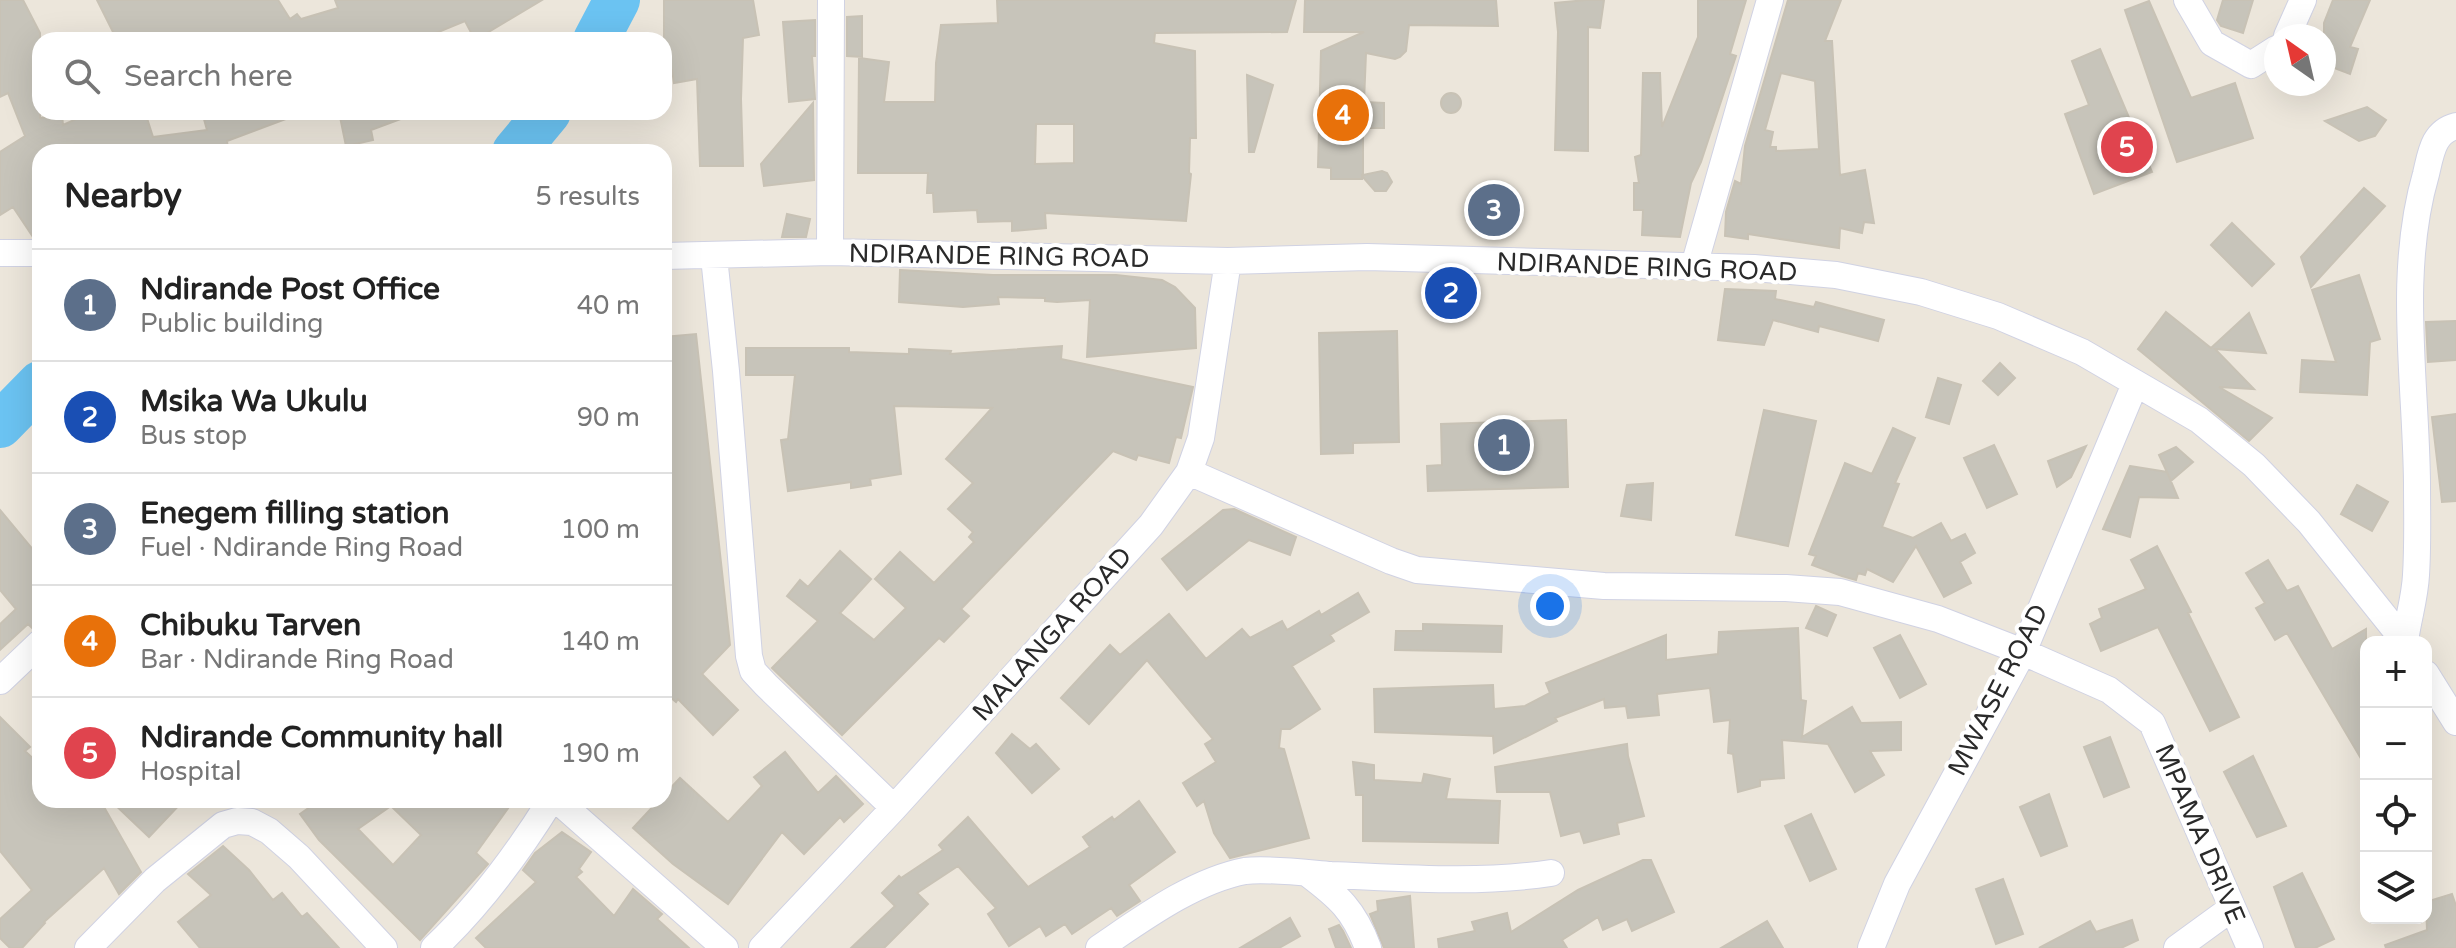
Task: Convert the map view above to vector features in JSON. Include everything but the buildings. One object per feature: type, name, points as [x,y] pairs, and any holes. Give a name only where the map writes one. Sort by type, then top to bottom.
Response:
[{"type":"street","points":[[830,252],[831,0]]},
{"type":"street","points":[[1694,266],[1770,0]]},
{"type":"street","points":[[2187,0],[2212,43],[2251,65],[2264,57]]},
{"type":"street","points":[[2292,24],[2303,0]]},
{"type":"street","points":[[2406,636],[2416,578],[2417,483],[2411,255],[2417,205],[2435,141],[2447,128],[2456,126]]},
{"type":"street","name":"NDIRANDE RING ROAD","points":[[672,256],[830,252],[1228,261],[1367,257],[1694,266],[1836,275],[1921,292],[2012,322],[2082,352],[2199,420],[2254,465],[2309,522],[2400,636]]},
{"type":"street","points":[[0,253],[32,253]]},
{"type":"street","points":[[714,257],[749,656],[753,671],[894,808]]},
{"type":"street","name":"MALANGA ROAD","points":[[762,948],[1151,525],[1189,472],[1201,438],[1228,261]]},
{"type":"street","name":"MWASE ROAD","points":[[1871,948],[1897,884],[2023,652],[2135,384]]},
{"type":"street","name":"MPAMA DRIVE","points":[[1189,472],[1417,570],[1604,586],[1786,588],[1840,592],[1938,619],[2109,690],[2152,723],[2250,948]]},
{"type":"street","points":[[0,681],[32,651]]},
{"type":"street","points":[[2432,684],[2456,722]]},
{"type":"street","points":[[434,948],[470,912],[526,841],[546,808]]},
{"type":"street","points":[[566,808],[725,948]]},
{"type":"street","points":[[88,948],[155,880],[223,825],[237,821],[252,822],[279,839],[384,948]]},
{"type":"street","points":[[1099,948],[1192,890],[1246,871],[1445,881],[1494,880],[1551,873]]},
{"type":"street","points":[[1307,873],[1332,892],[1358,921],[1368,948]]},
{"type":"street","points":[[2177,948],[2232,908]]},
{"type":"waterway","points":[[600,32],[617,0]]},
{"type":"waterway","points":[[522,144],[541,120]]},
{"type":"waterway","points":[[0,425],[32,392]]},
{"type":"place","name":"Chibuku Tarven","points":[[1343,115]]},
{"type":"place","name":"Ndirande Community hall","points":[[2127,147]]},
{"type":"place","name":"Enegem filling station","points":[[1494,210]]},
{"type":"place","name":"Msika Wa Ukulu","points":[[1451,293]]},
{"type":"place","name":"Ndirande Post Office","points":[[1504,445]]}]
